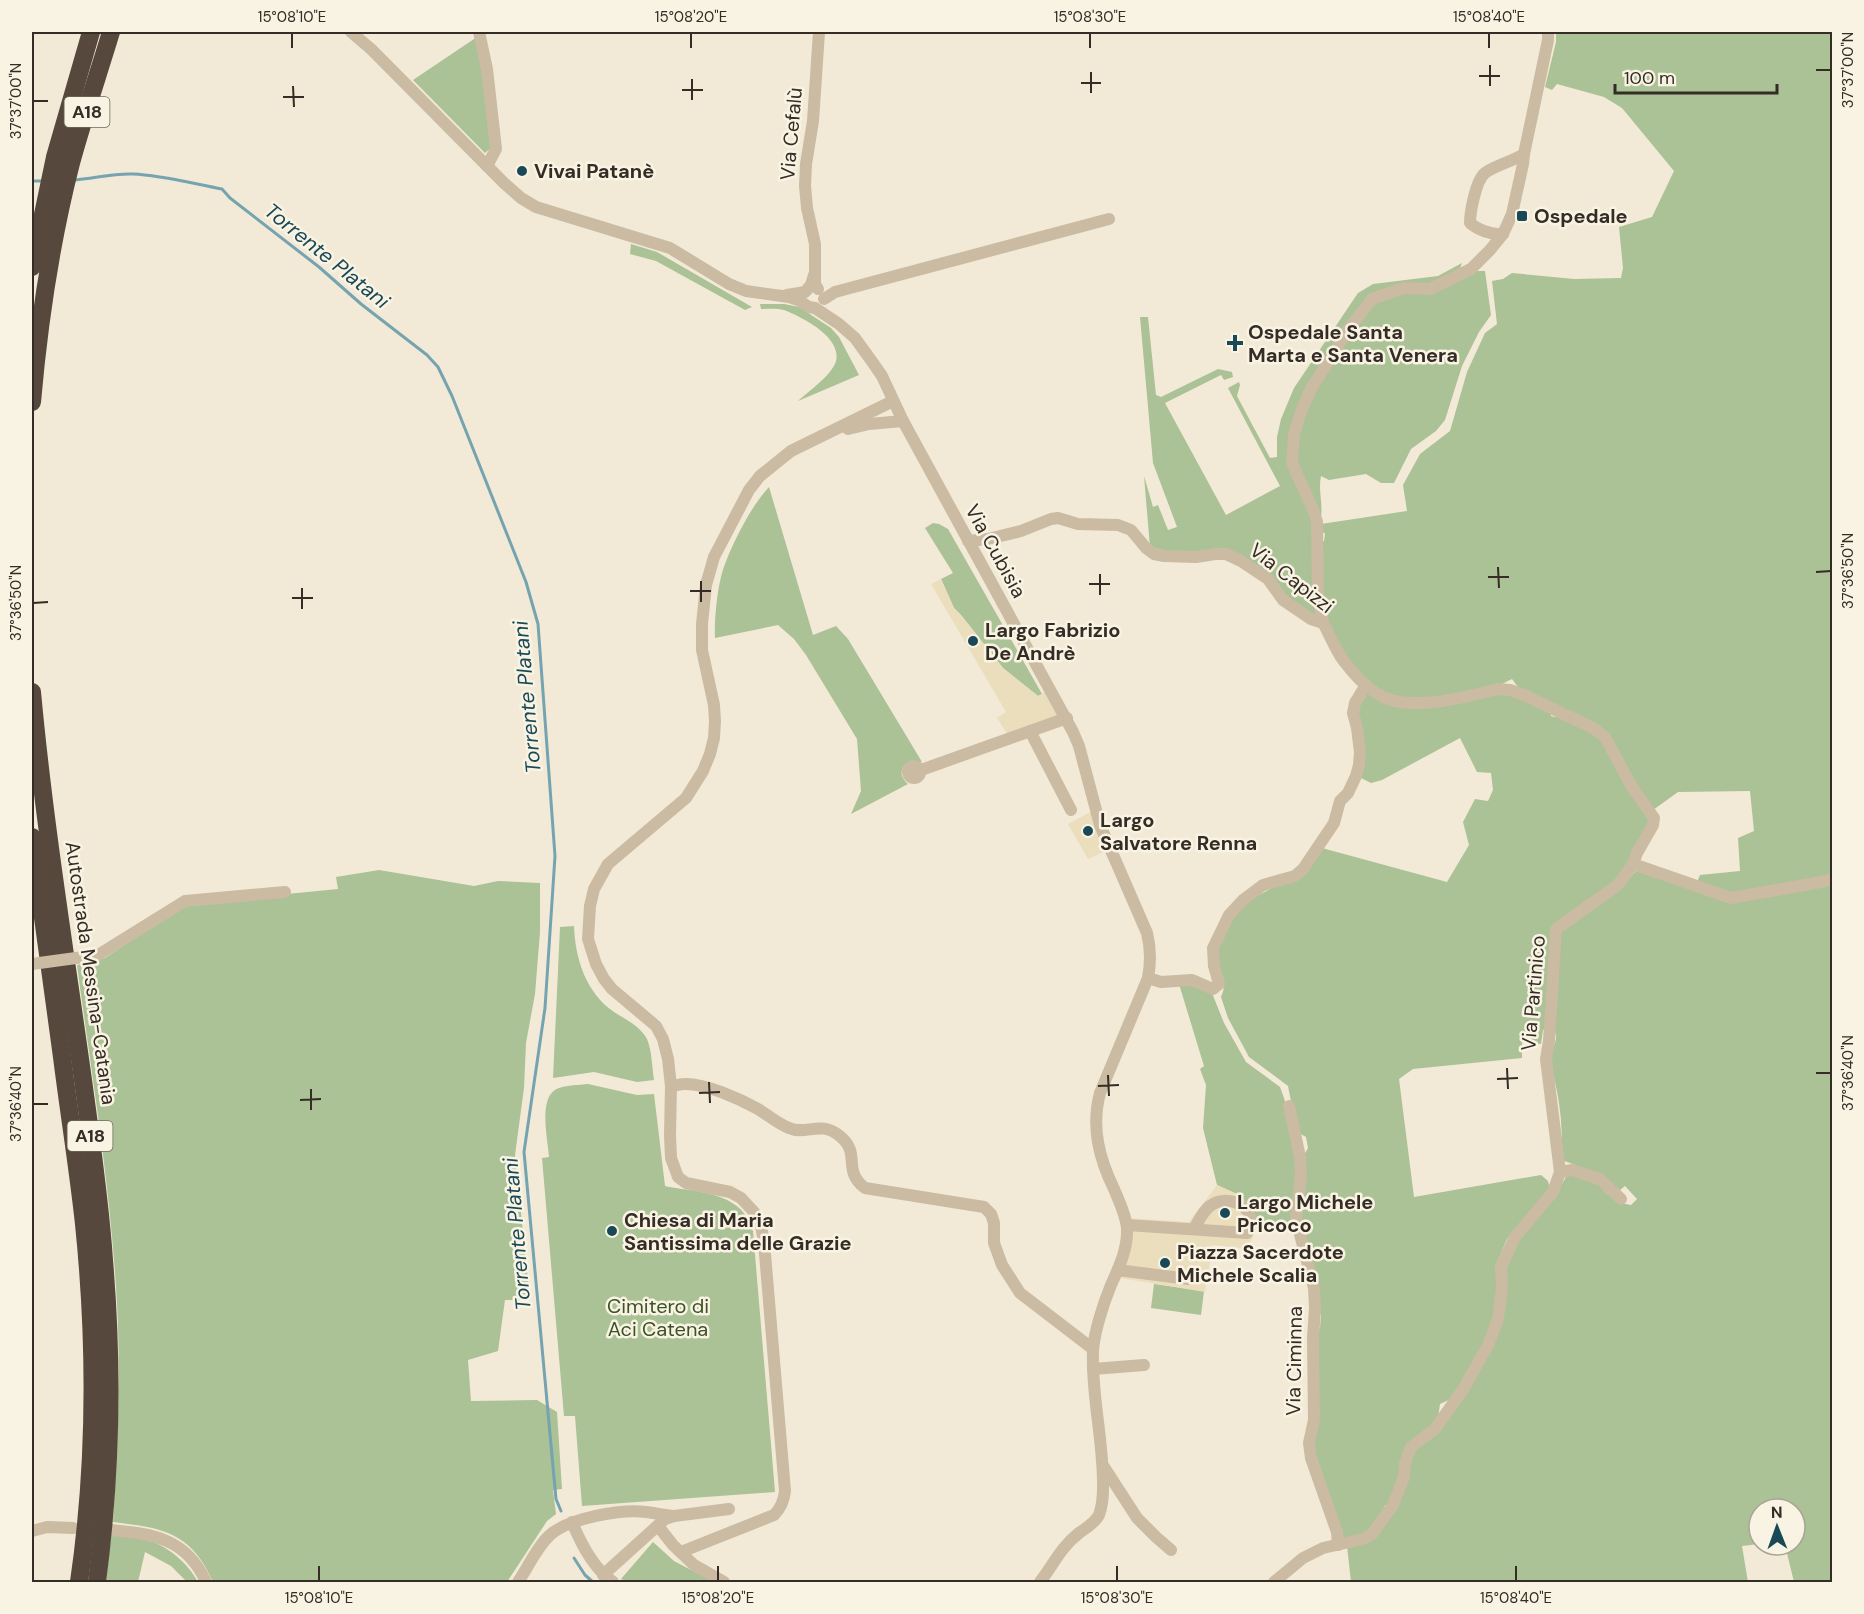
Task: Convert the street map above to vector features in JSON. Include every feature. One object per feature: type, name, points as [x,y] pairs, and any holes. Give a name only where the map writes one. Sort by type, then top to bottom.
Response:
[{"type":"highway","name":"A18","points":[[32,267],[56,189],[91,32]]},
{"type":"highway","name":"A18","points":[[63,159],[102,62],[111,32]]},
{"type":"highway","points":[[102,62],[122,32]]},
{"type":"highway","name":"A18","points":[[32,402],[56,189]]},
{"type":"highway","name":"Autostrada Messina-Catania","points":[[32,692],[42,787],[97,1185],[105,1263],[108,1425],[105,1509],[97,1582]]},
{"type":"highway","name":"Autostrada Messina-Catania","points":[[32,837],[78,1175],[87,1264],[91,1345],[91,1424],[87,1508],[79,1582]]},
{"type":"street","points":[[351,32],[371,49],[521,198],[536,207],[670,248],[737,287],[759,294],[815,297],[1109,219]]},
{"type":"street","points":[[479,32],[487,69],[496,148],[487,166]]},
{"type":"street","name":"Via Cefalù","points":[[815,297],[815,244],[805,186],[813,121],[819,32]]},
{"type":"street","points":[[1323,623],[1318,598],[1317,522],[1292,463],[1294,434],[1302,409],[1311,389],[1347,331],[1372,299],[1403,288],[1430,289],[1471,269],[1503,234],[1512,214],[1548,32]]},
{"type":"street","points":[[1503,234],[1495,235],[1474,226],[1470,223],[1470,213],[1484,173],[1524,154]]},
{"type":"street","name":"Via Cubisia","points":[[815,297],[855,338],[882,376],[903,421],[1067,718],[1079,746],[1100,825],[1147,933],[1151,948],[1148,978],[1101,1092],[1096,1113],[1099,1151],[1127,1225]]},
{"type":"street","points":[[681,1552],[774,1515],[784,1501],[764,1242],[761,1226],[754,1212],[741,1198],[729,1192],[686,1183],[678,1177],[671,1158],[671,1086],[663,1039],[656,1026],[612,989],[596,964],[588,939],[592,898],[599,878],[608,864],[686,798],[699,778],[710,754],[715,721],[714,705],[702,650],[706,585],[714,557],[749,490],[760,476],[791,451],[893,401]]},
{"type":"street","points":[[830,433],[869,424],[903,421]]},
{"type":"street","name":"Via Capizzi","points":[[969,541],[1022,531],[1058,518],[1078,524],[1118,525],[1131,530],[1154,554],[1196,557],[1226,554],[1268,579],[1283,600],[1323,623],[1342,659],[1377,695],[1395,701],[1427,704],[1498,689],[1510,690],[1593,728],[1605,737],[1632,787],[1654,818],[1653,825],[1633,864]]},
{"type":"street","points":[[1148,978],[1161,982],[1192,980],[1213,989],[1219,984],[1214,966],[1213,948],[1229,915],[1243,900],[1263,885],[1295,876],[1303,869],[1334,823],[1340,801],[1348,793],[1359,765],[1360,752],[1353,713],[1355,703],[1366,685]]},
{"type":"street","points":[[921,770],[1067,718]]},
{"type":"street","points":[[1030,731],[1071,810]]},
{"type":"street","points":[[1633,864],[1731,897],[1833,879]]},
{"type":"street","name":"Via Partinico","points":[[1560,1172],[1546,1059],[1556,929],[1618,885],[1633,864]]},
{"type":"street","points":[[32,964],[98,955],[185,901],[285,892]]},
{"type":"street","points":[[671,1086],[693,1085],[721,1093],[755,1107],[796,1131],[825,1128],[835,1133],[849,1146],[852,1156],[852,1172],[856,1181],[865,1188],[984,1207],[992,1214],[994,1243],[1002,1265],[1020,1293],[1093,1349]]},
{"type":"street","name":"Via Ciminna","points":[[1289,1106],[1300,1157],[1301,1175],[1296,1219],[1314,1288],[1312,1361],[1314,1420],[1309,1449],[1337,1532],[1338,1545]]},
{"type":"street","points":[[1274,1582],[1303,1558],[1323,1548],[1363,1539],[1372,1534],[1393,1505],[1404,1477],[1405,1463],[1411,1447],[1435,1429],[1464,1388],[1488,1345],[1498,1319],[1502,1287],[1501,1267],[1515,1238],[1553,1192],[1560,1172],[1572,1170],[1600,1179],[1621,1199]]},
{"type":"street","points":[[1040,1582],[1064,1546],[1093,1522],[1099,1514],[1104,1467],[1093,1369],[1093,1349],[1105,1300],[1118,1270],[1126,1242],[1127,1225],[1194,1229]]},
{"type":"street","points":[[1118,1270],[1188,1279]]},
{"type":"street","points":[[1093,1369],[1144,1365]]},
{"type":"street","points":[[1104,1467],[1137,1518],[1171,1550]]},
{"type":"street","points":[[572,1522],[584,1547],[608,1579],[665,1519],[729,1509]]},
{"type":"street","points":[[518,1582],[546,1538],[557,1528],[605,1514],[644,1511],[674,1516]]},
{"type":"street","points":[[32,1531],[47,1527],[73,1528]]},
{"type":"street","points":[[658,1527],[694,1565],[724,1582]]},
{"type":"street","points":[[111,1530],[146,1533],[168,1541],[185,1553],[206,1582]]},
{"type":"green space","points":[[1556,32],[1832,32],[1832,875],[1729,893],[1697,882],[1700,875],[1740,871],[1738,838],[1754,831],[1750,791],[1678,792],[1653,810],[1636,787],[1612,742],[1520,690],[1512,679],[1485,690],[1455,695],[1405,699],[1382,693],[1358,671],[1347,657],[1330,627],[1325,612],[1321,585],[1320,543],[1324,541],[1325,534],[1321,524],[1407,511],[1403,485],[1420,454],[1450,431],[1467,372],[1485,333],[1497,324],[1492,281],[1503,279],[1512,273],[1574,279],[1621,278],[1623,268],[1619,227],[1652,217],[1674,171],[1622,108],[1604,97],[1557,84],[1552,90],[1545,87],[1556,42]]},
{"type":"green space","points":[[477,37],[493,146],[485,153],[413,80]]},
{"type":"green space","points":[[631,244],[657,252],[752,307],[745,310],[656,261],[630,254]]},
{"type":"green space","points":[[1462,263],[1459,271],[1440,281],[1371,296],[1312,382],[1289,452],[1311,514],[1316,615],[1310,615],[1241,558],[1181,554],[1150,547],[1144,476],[1153,507],[1158,505],[1168,530],[1177,527],[1153,463],[1140,317],[1148,317],[1156,395],[1161,397],[1218,369],[1232,372],[1233,377],[1224,380],[1221,375],[1165,403],[1226,515],[1280,486],[1228,388],[1239,382],[1237,396],[1270,458],[1277,457],[1277,437],[1281,419],[1294,388],[1358,293],[1373,284],[1438,276]]},
{"type":"green space","points":[[1475,271],[1485,271],[1491,315],[1479,332],[1462,366],[1445,420],[1436,431],[1411,449],[1394,483],[1381,483],[1366,474],[1329,480],[1321,476],[1321,517],[1298,471],[1297,450],[1306,410],[1317,388],[1351,334],[1374,303]]},
{"type":"green space","points":[[760,304],[784,304],[799,307],[831,328],[839,337],[859,375],[798,401],[834,366],[836,352],[833,344],[819,329],[801,318],[784,310],[761,309]]},
{"type":"green space","points":[[769,487],[813,635],[836,626],[848,639],[922,762],[912,761],[903,767],[902,776],[908,784],[851,814],[861,791],[857,739],[794,639],[778,625],[715,638],[717,600],[725,564],[744,523]]},
{"type":"green space","points":[[933,523],[948,529],[1042,694],[1038,696],[1003,668],[954,608],[941,579],[953,573],[925,528]]},
{"type":"green space","points":[[1366,692],[1382,700],[1503,693],[1551,711],[1551,716],[1561,716],[1598,735],[1651,820],[1617,881],[1553,929],[1547,1027],[1543,1030],[1541,1044],[1522,1042],[1522,1058],[1413,1069],[1399,1079],[1414,1197],[1541,1175],[1548,1181],[1550,1190],[1507,1239],[1495,1267],[1498,1288],[1494,1318],[1483,1345],[1453,1398],[1440,1404],[1438,1418],[1400,1476],[1389,1505],[1385,1505],[1381,1516],[1363,1535],[1343,1539],[1314,1456],[1316,1332],[1320,1328],[1321,1316],[1300,1226],[1303,1157],[1308,1148],[1306,1137],[1297,1132],[1288,1086],[1249,1057],[1228,1018],[1221,997],[1224,989],[1223,977],[1216,959],[1223,936],[1241,908],[1247,902],[1288,878],[1322,848],[1447,882],[1469,845],[1463,822],[1475,799],[1488,801],[1493,790],[1491,773],[1477,772],[1460,738],[1382,780],[1371,783],[1359,777],[1357,712]]},
{"type":"green space","points":[[379,870],[474,886],[498,881],[540,883],[540,932],[535,994],[526,1043],[524,1088],[515,1155],[530,1300],[505,1300],[498,1351],[468,1360],[471,1401],[537,1400],[557,1412],[562,1489],[553,1490],[556,1514],[547,1521],[507,1582],[213,1582],[195,1552],[174,1536],[161,1530],[113,1522],[119,1386],[117,1304],[106,1176],[77,965],[105,958],[186,904],[338,889],[336,877]]},
{"type":"green space","points":[[1637,870],[1706,895],[1832,882],[1832,1582],[1794,1582],[1788,1557],[1807,1557],[1807,1497],[1747,1497],[1747,1545],[1742,1546],[1748,1582],[1351,1582],[1347,1546],[1369,1542],[1412,1452],[1498,1334],[1505,1271],[1516,1242],[1553,1199],[1566,1177],[1571,1175],[1599,1185],[1607,1194],[1612,1194],[1621,1203],[1631,1205],[1637,1199],[1625,1186],[1619,1191],[1601,1175],[1562,1160],[1560,1110],[1551,1056],[1556,1040],[1554,1030],[1559,930],[1621,887]]},
{"type":"green space","points":[[574,926],[580,962],[589,985],[604,1004],[641,1031],[647,1039],[654,1080],[637,1082],[594,1072],[553,1078],[560,927]]},
{"type":"green space","points":[[1188,983],[1212,993],[1224,1023],[1246,1062],[1280,1087],[1297,1160],[1293,1222],[1257,1228],[1252,1208],[1239,1195],[1217,1185],[1203,1128],[1206,1085],[1200,1069],[1204,1066],[1179,984]]},
{"type":"green space","name":"Cimitero di Aci Catena","points":[[588,1084],[637,1095],[654,1094],[665,1186],[703,1192],[730,1202],[743,1212],[753,1231],[775,1492],[582,1506],[575,1416],[564,1416],[542,1158],[549,1157],[545,1119],[548,1099],[552,1092],[562,1087]]},
{"type":"green space","points":[[1154,1284],[1204,1291],[1201,1315],[1151,1308]]},
{"type":"green space","points":[[111,1535],[140,1538],[161,1545],[182,1561],[198,1582],[187,1582],[171,1566],[145,1552],[138,1582],[106,1582]]},
{"type":"green space","points":[[653,1542],[674,1561],[714,1582],[628,1582],[621,1579]]},
{"type":"shaded area","name":"Largo Fabrizio De Andrè","points":[[941,579],[954,608],[1003,668],[1038,696],[1051,689],[1067,718],[1010,738],[997,718],[1006,712],[931,584]]},
{"type":"shaded area","name":"Largo Salvatore Renna","points":[[1096,809],[1110,849],[1088,859],[1068,824]]},
{"type":"shaded area","points":[[1217,1185],[1239,1195],[1253,1208],[1257,1228],[1247,1249],[1213,1245],[1205,1292],[1114,1277],[1125,1218],[1189,1222]]},
{"type":"waterway","name":"Torrente Platani","points":[[72,180],[133,174],[222,189],[230,198],[427,355],[438,367],[452,396],[526,582],[538,624],[555,856],[545,1008],[524,1152],[556,1499],[561,1511]]},
{"type":"waterway","name":"Torrente Platani","points":[[32,181],[45,181]]},
{"type":"waterway","name":"Torrente Platani","points":[[574,1558],[585,1575],[593,1582]]},
{"type":"place","name":"Vivai Patanè","points":[[522,171]]},
{"type":"place","name":"Ospedale","points":[[1522,216]]},
{"type":"place","name":"Ospedale Santa Marta e Santa Venera","points":[[1235,343]]},
{"type":"place","name":"Largo Fabrizio De Andrè","points":[[973,641]]},
{"type":"place","name":"Largo Salvatore Renna","points":[[1088,831]]},
{"type":"place","name":"Largo Michele Pricoco","points":[[1225,1213]]},
{"type":"place","name":"Chiesa di Maria Santissima delle Grazie","points":[[612,1231]]},
{"type":"place","name":"Piazza Sacerdote Michele Scalia","points":[[1165,1263]]}]
